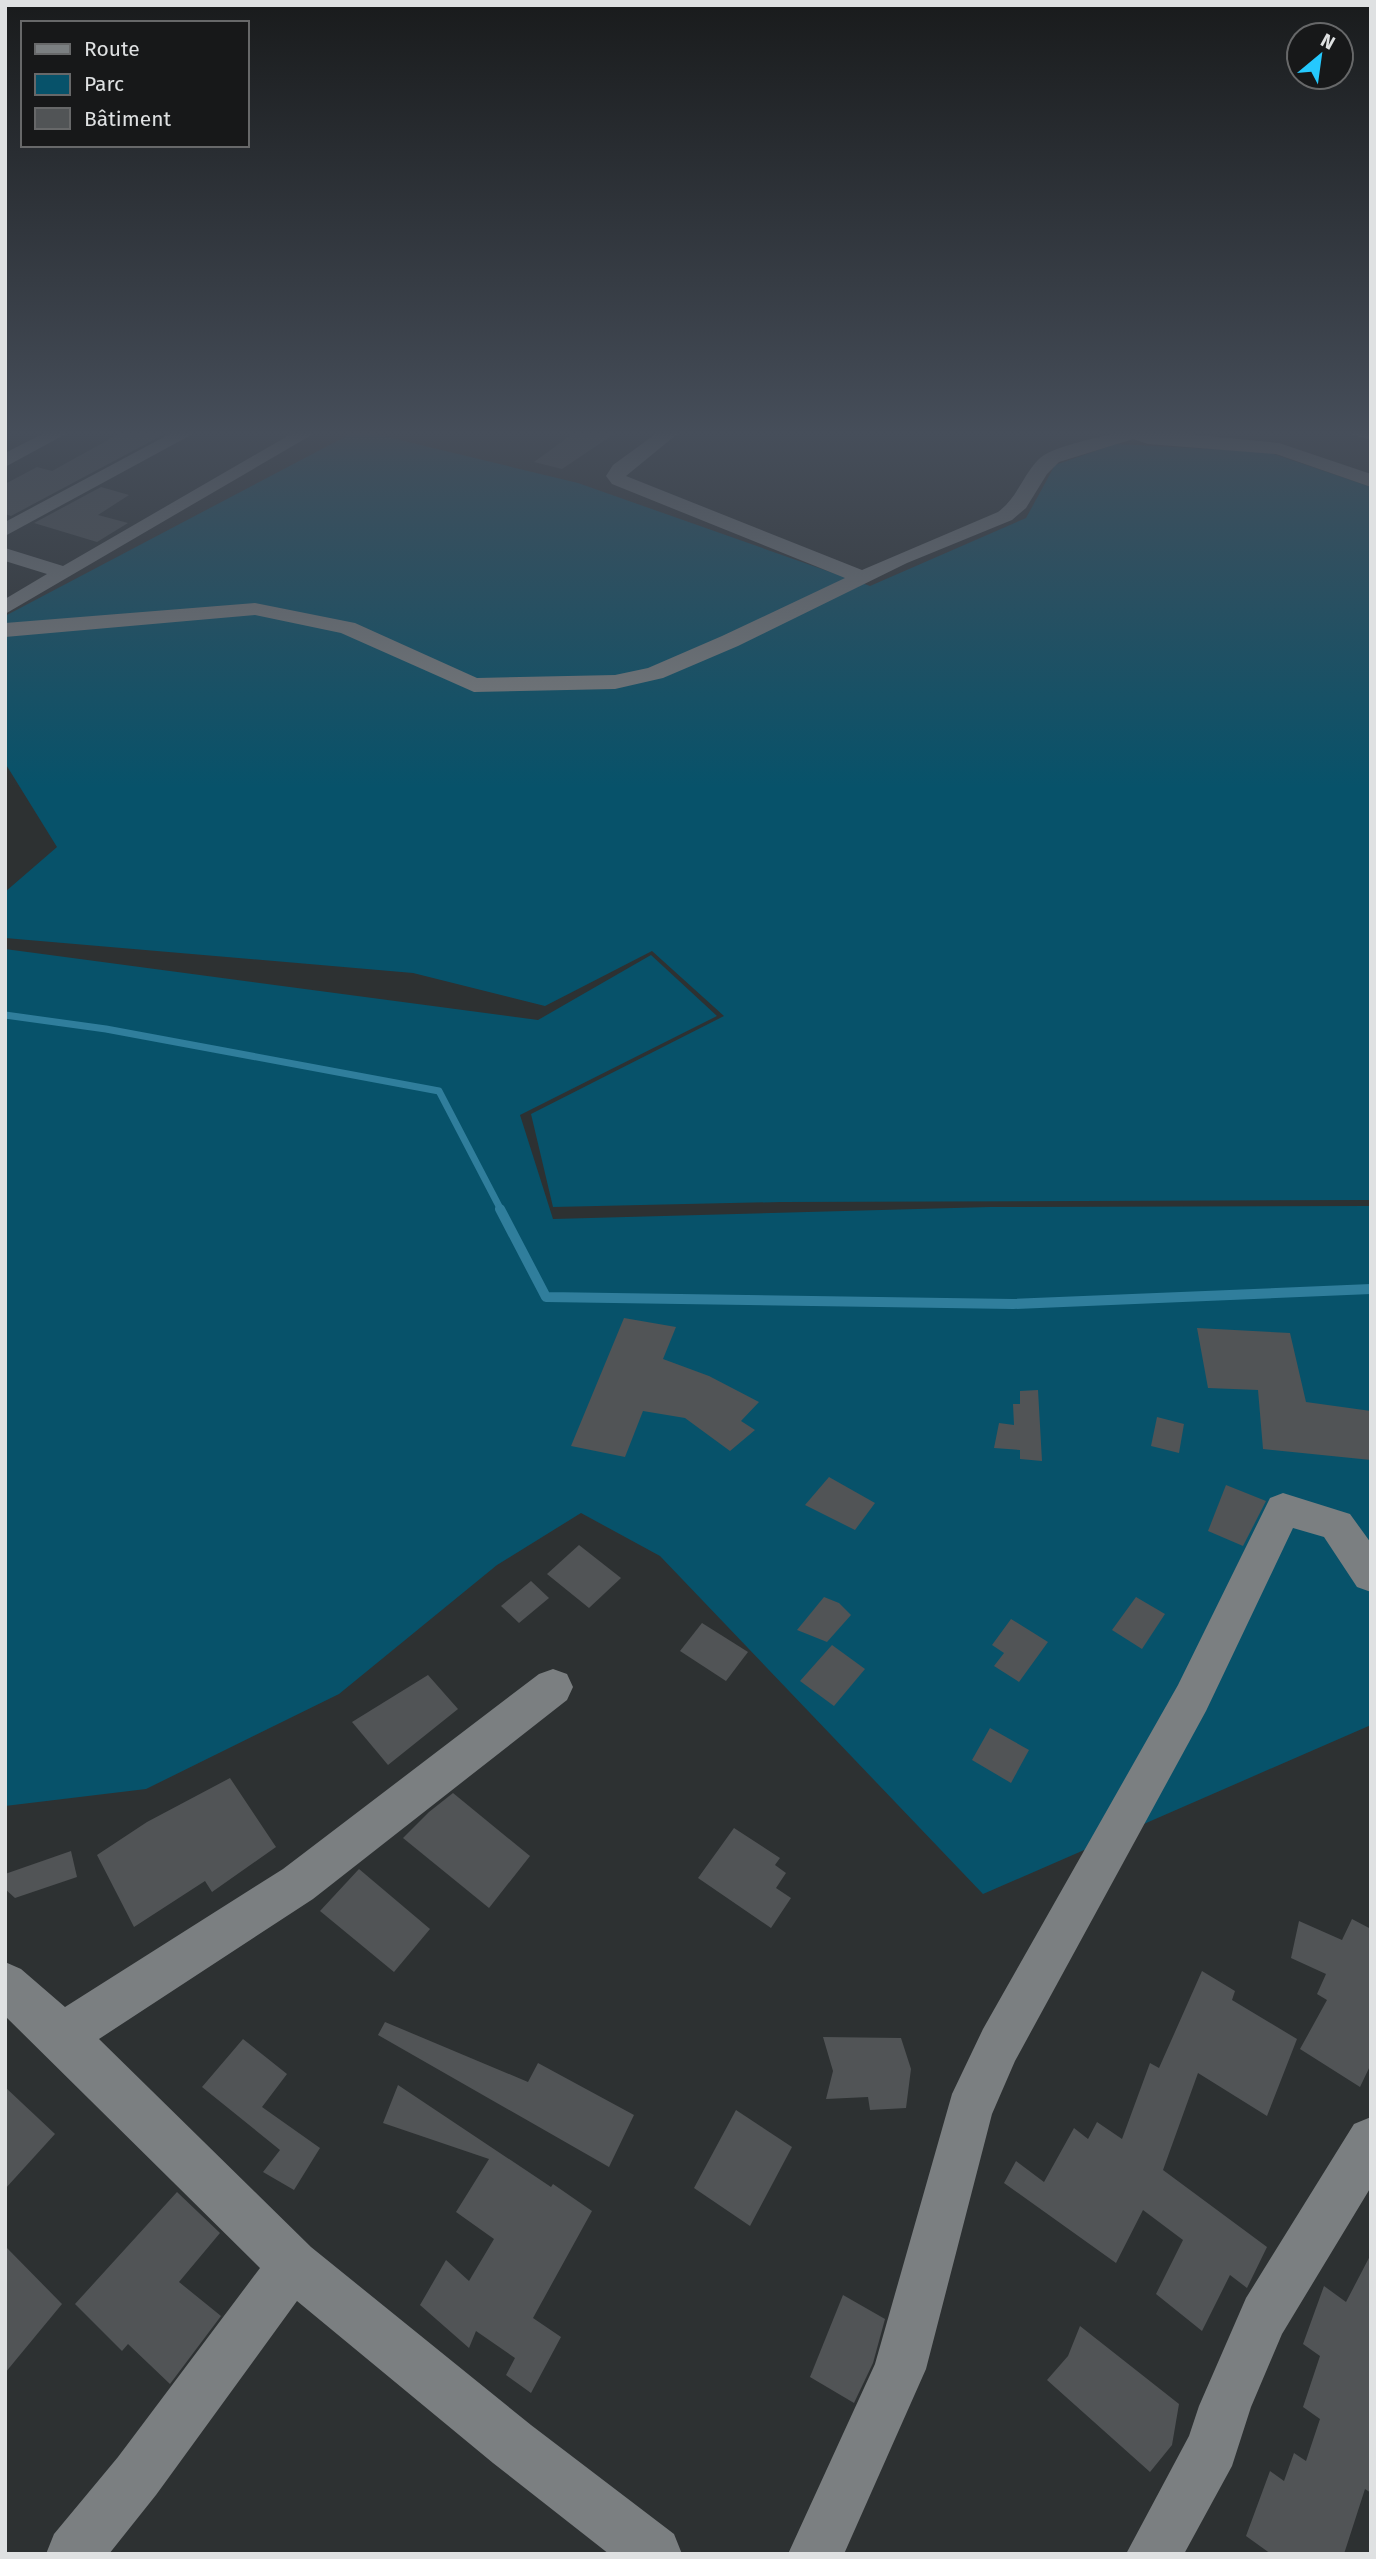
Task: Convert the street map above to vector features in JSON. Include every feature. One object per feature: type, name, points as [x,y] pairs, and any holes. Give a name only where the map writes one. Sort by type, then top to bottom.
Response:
[{"type":"street","points":[[5,608],[104,549]]},
{"type":"street","points":[[789,549],[862,577]]},
{"type":"street","points":[[5,630],[256,609],[347,628],[474,685],[615,682],[655,673],[730,641],[926,549]]},
{"type":"street","points":[[5,554],[64,573]]},
{"type":"street","points":[[816,2554],[900,2369],[969,2111],[999,2045],[1192,1698],[1283,1509],[1337,1525],[1371,1575]]},
{"type":"street","points":[[62,2036],[298,1884],[553,1687]]},
{"type":"street","points":[[5,1985],[62,2036],[293,2264],[512,2444],[654,2554]]},
{"type":"street","points":[[1154,2554],[1213,2446],[1225,2406],[1264,2316],[1339,2188],[1371,2141]]},
{"type":"street","points":[[74,2554],[137,2476],[293,2264]]},
{"type":"green space","points":[[131,549],[766,549],[870,586],[954,549],[1371,549],[1371,1200],[781,1202],[553,1207],[531,1114],[724,1016],[652,951],[545,1006],[413,973],[5,938],[5,892],[57,847],[5,763],[5,616]]},
{"type":"green space","points":[[5,949],[538,1020],[651,955],[717,1016],[520,1115],[553,1219],[990,1207],[1371,1206],[1371,1725],[983,1894],[660,1556],[581,1513],[497,1565],[339,1694],[146,1789],[5,1806]]},
{"type":"building","points":[[624,1318],[676,1327],[663,1359],[709,1376],[759,1402],[741,1421],[755,1430],[730,1451],[685,1418],[643,1411],[625,1457],[571,1446]]},
{"type":"building","points":[[1197,1328],[1290,1333],[1306,1402],[1371,1411],[1371,1460],[1263,1449],[1258,1390],[1208,1388]]},
{"type":"building","points":[[1038,1390],[1042,1461],[1020,1459],[1020,1450],[994,1448],[999,1423],[1014,1425],[1013,1404],[1020,1404],[1020,1391]]},
{"type":"building","points":[[1157,1417],[1184,1424],[1179,1453],[1151,1446]]},
{"type":"building","points":[[829,1477],[875,1503],[855,1530],[805,1505]]},
{"type":"building","points":[[1226,1485],[1266,1501],[1243,1546],[1208,1531]]},
{"type":"building","points":[[579,1545],[621,1578],[589,1608],[547,1574]]},
{"type":"building","points":[[531,1581],[549,1598],[519,1623],[501,1606]]},
{"type":"building","points":[[824,1597],[839,1603],[851,1615],[827,1642],[797,1630]]},
{"type":"building","points":[[1136,1597],[1165,1614],[1142,1649],[1112,1630]]},
{"type":"building","points":[[1011,1619],[1048,1642],[1019,1682],[994,1666],[1004,1653],[992,1645]]},
{"type":"building","points":[[702,1623],[748,1652],[726,1681],[680,1651]]},
{"type":"building","points":[[832,1645],[865,1669],[834,1706],[800,1681]]},
{"type":"building","points":[[428,1675],[458,1709],[388,1765],[352,1722]]},
{"type":"building","points":[[990,1728],[1029,1750],[1011,1783],[972,1760]]},
{"type":"building","points":[[230,1778],[276,1847],[212,1892],[205,1881],[134,1927],[97,1855],[147,1822]]},
{"type":"building","points":[[453,1793],[530,1856],[489,1908],[403,1838]]},
{"type":"building","points":[[734,1828],[780,1858],[775,1865],[786,1873],[776,1888],[791,1898],[771,1928],[698,1878]]},
{"type":"building","points":[[71,1851],[77,1877],[15,1898],[5,1889],[5,1874]]},
{"type":"building","points":[[359,1869],[430,1929],[394,1972],[320,1911]]},
{"type":"building","points":[[1352,1919],[1371,1929],[1371,2064],[1360,2087],[1300,2049],[1327,2000],[1317,1994],[1326,1974],[1291,1958],[1299,1921],[1342,1940]]},
{"type":"building","points":[[1202,1971],[1235,1991],[1232,2000],[1297,2039],[1267,2116],[1198,2073],[1163,2170],[1267,2247],[1247,2288],[1230,2275],[1202,2331],[1156,2294],[1183,2240],[1143,2210],[1116,2263],[1004,2183],[1016,2161],[1044,2182],[1074,2128],[1088,2139],[1097,2122],[1122,2139],[1150,2063],[1159,2068]]},
{"type":"building","points":[[385,2022],[528,2082],[538,2063],[634,2115],[609,2167],[378,2035]]},
{"type":"building","points":[[823,2037],[901,2038],[911,2069],[906,2108],[870,2110],[868,2097],[826,2099],[833,2071]]},
{"type":"building","points":[[243,2039],[287,2074],[262,2107],[320,2148],[294,2190],[263,2172],[280,2150],[202,2087]]},
{"type":"building","points":[[398,2085],[551,2187],[553,2184],[592,2211],[533,2318],[561,2337],[531,2393],[506,2375],[515,2358],[476,2331],[469,2348],[420,2305],[446,2260],[469,2281],[494,2239],[456,2212],[489,2159],[383,2123]]},
{"type":"building","points":[[5,2087],[55,2134],[5,2189]]},
{"type":"building","points":[[736,2110],[792,2147],[750,2226],[694,2188]]},
{"type":"building","points":[[177,2192],[220,2233],[179,2282],[221,2316],[170,2384],[128,2344],[122,2351],[75,2304]]},
{"type":"building","points":[[5,2246],[62,2304],[5,2373]]},
{"type":"building","points":[[1371,2254],[1371,2493],[1365,2489],[1344,2554],[1271,2554],[1246,2536],[1270,2471],[1284,2481],[1294,2453],[1306,2461],[1320,2419],[1303,2407],[1320,2356],[1303,2344],[1324,2286],[1346,2302]]},
{"type":"building","points":[[843,2295],[885,2319],[873,2363],[854,2403],[810,2377]]},
{"type":"building","points":[[1080,2326],[1179,2404],[1172,2445],[1150,2472],[1047,2380],[1068,2356]]},
{"type":"waterway","points":[[5,1015],[106,1029],[439,1091],[501,1210]]},
{"type":"waterway","points":[[500,1209],[546,1297],[1013,1304],[1371,1289]]}]
